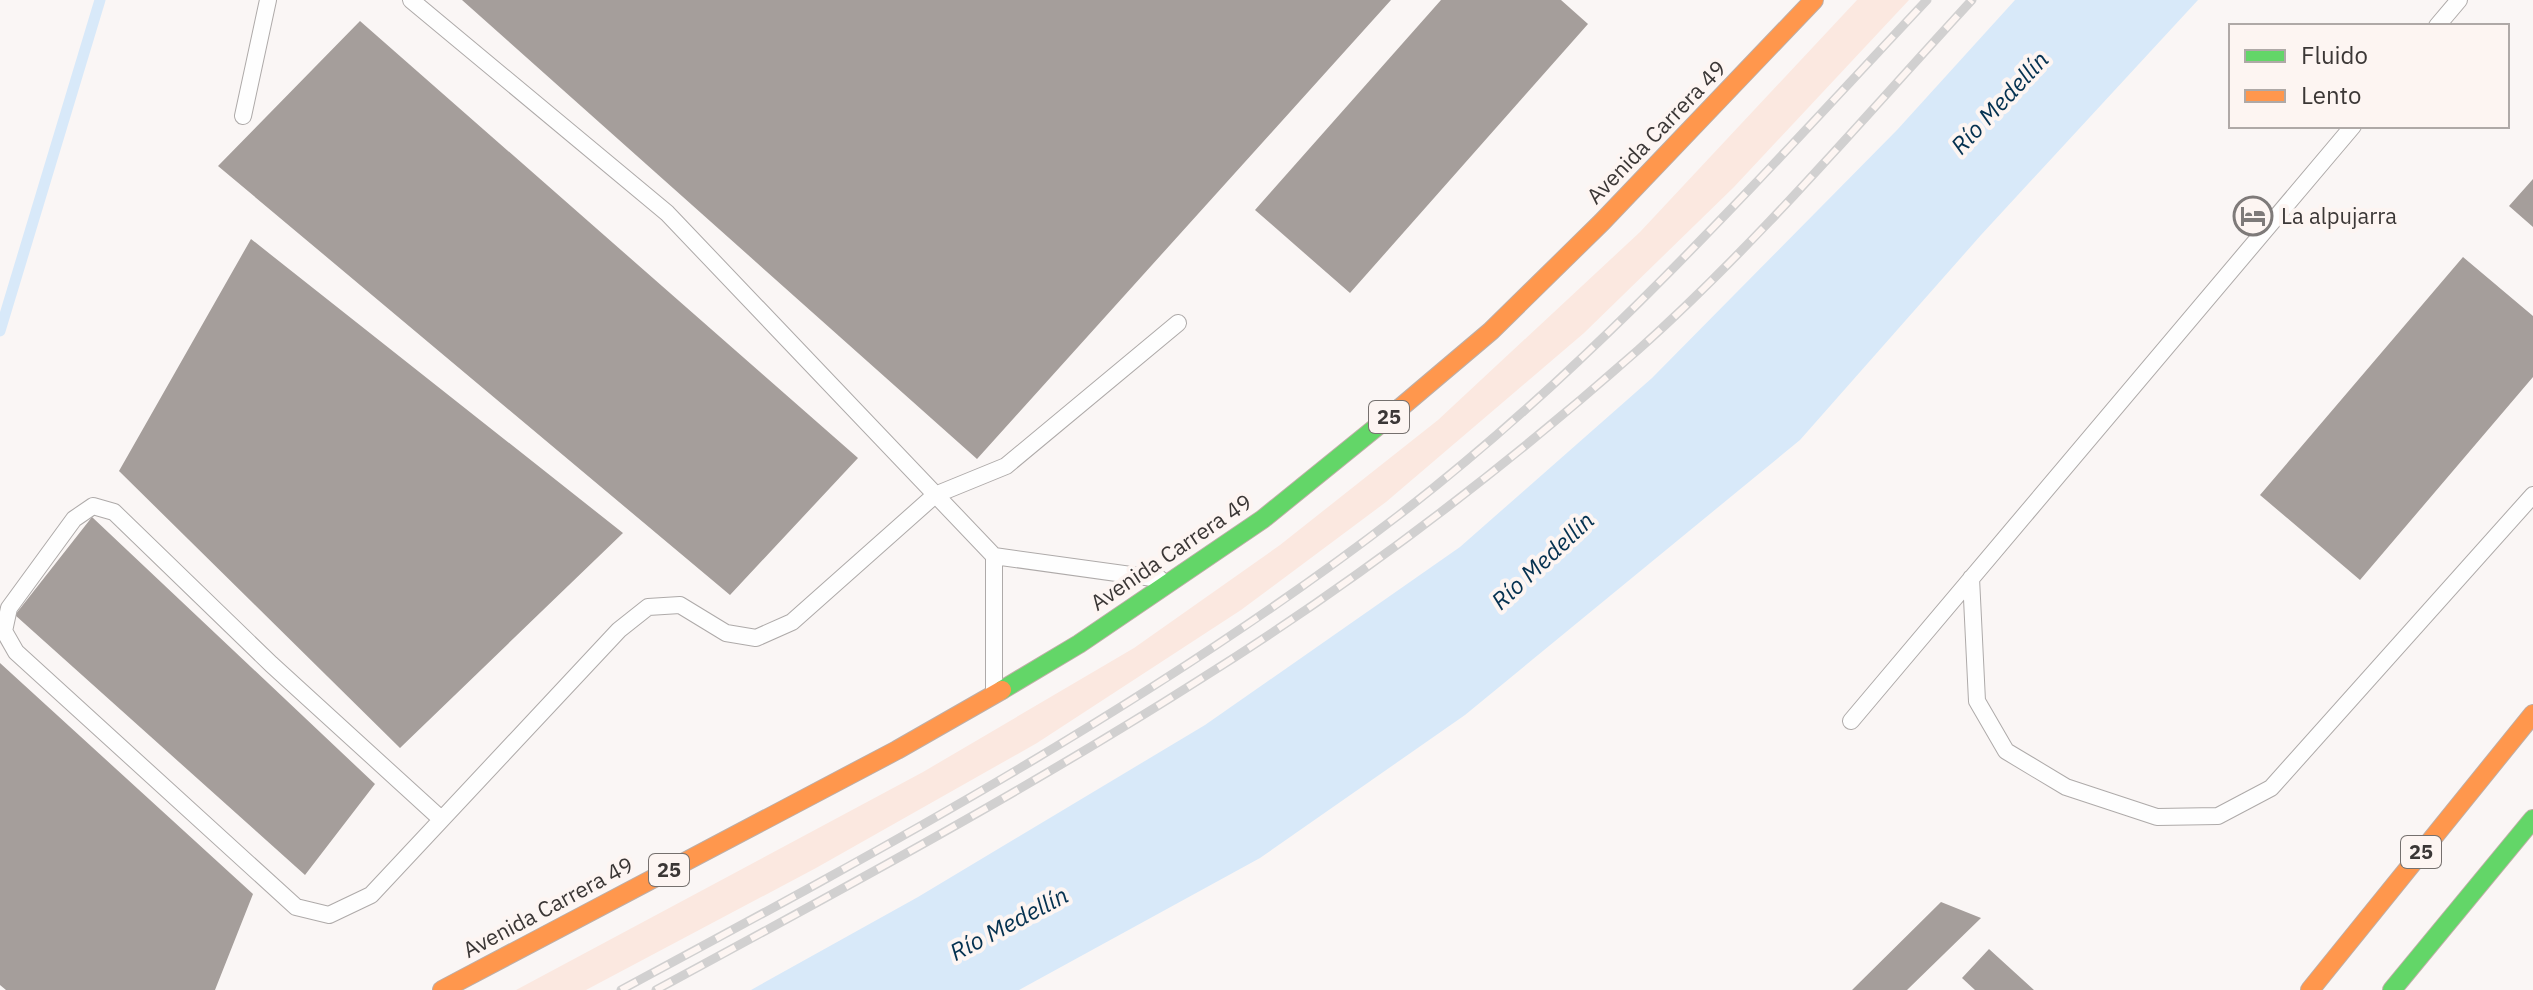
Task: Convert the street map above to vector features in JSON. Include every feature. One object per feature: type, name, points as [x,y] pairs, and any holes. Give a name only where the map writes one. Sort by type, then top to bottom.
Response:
[{"type":"highway","name":"Avenida Carrera 49","points":[[442,990],[897,750],[994,695],[1079,644],[1274,510],[1491,331],[1602,222],[1814,0]]},
{"type":"highway","name":"25","points":[[2310,990],[2533,714]]},
{"type":"highway","points":[[2392,990],[2533,819]]},
{"type":"lane","points":[[243,116],[268,0]]},
{"type":"lane","points":[[411,0],[667,213],[994,556],[1174,580]]},
{"type":"lane","points":[[2439,24],[2459,0]]},
{"type":"lane","points":[[1851,721],[2351,128]]},
{"type":"lane","points":[[441,819],[271,664],[114,512],[93,506],[74,519],[9,608],[4,631],[16,652],[296,907],[329,915],[371,895],[619,630],[648,607],[680,605],[726,633],[756,638],[792,622],[935,495],[1006,466],[1178,323]]},
{"type":"lane","points":[[1971,578],[1977,701],[2006,751],[2066,787],[2157,817],[2218,816],[2271,788],[2533,495]]},
{"type":"lane","points":[[994,556],[994,695]]},
{"type":"shaded area","points":[[1857,0],[1909,0],[1734,187],[1584,333],[1386,502],[1241,610],[1037,743],[816,868],[586,990],[516,990],[923,772],[1134,648],[1280,545],[1438,420],[1640,232]]},
{"type":"water","name":"Río Medellín","points":[[2015,0],[2198,0],[1981,235],[1800,440],[1465,715],[1260,858],[1019,990],[751,990],[918,897],[1205,725],[1460,547],[1652,378],[1897,130]]},
{"type":"building","points":[[462,0],[1391,0],[977,459]]},
{"type":"building","points":[[1441,0],[1561,0],[1588,24],[1350,293],[1255,210]]},
{"type":"building","points":[[360,21],[858,458],[730,595],[218,166]]},
{"type":"building","points":[[2533,179],[2533,227],[2509,206]]},
{"type":"building","points":[[251,239],[623,533],[400,748],[119,471]]},
{"type":"building","points":[[2463,257],[2533,316],[2533,377],[2360,580],[2260,495]]},
{"type":"building","points":[[92,517],[375,784],[305,875],[15,615]]},
{"type":"building","points":[[0,663],[253,894],[215,990],[6,990],[0,985]]},
{"type":"building","points":[[1941,902],[1981,918],[1907,990],[1852,990]]},
{"type":"building","points":[[1989,949],[2034,990],[1975,990],[1962,978]]},
{"type":"waterway","points":[[0,331],[100,0]]},
{"type":"railway","points":[[621,990],[921,825],[1117,709],[1307,583],[1399,515],[1471,457],[1607,333],[1738,202],[1927,0]]},
{"type":"railway","points":[[656,990],[1066,762],[1257,643],[1425,524],[1586,395],[1682,309],[1810,179],[1972,0]]},
{"type":"traffic: fast","points":[[1002,690],[1079,644],[1263,519],[1400,408]]},
{"type":"traffic: fast","points":[[2392,990],[2533,819]]},
{"type":"traffic: slow","points":[[1400,408],[1491,331],[1602,222],[1814,0]]},
{"type":"traffic: slow","points":[[442,990],[897,750],[1002,690]]},
{"type":"traffic: slow","points":[[2310,990],[2533,714]]},
{"type":"place","name":"La alpujarra","points":[[2253,216]]}]
